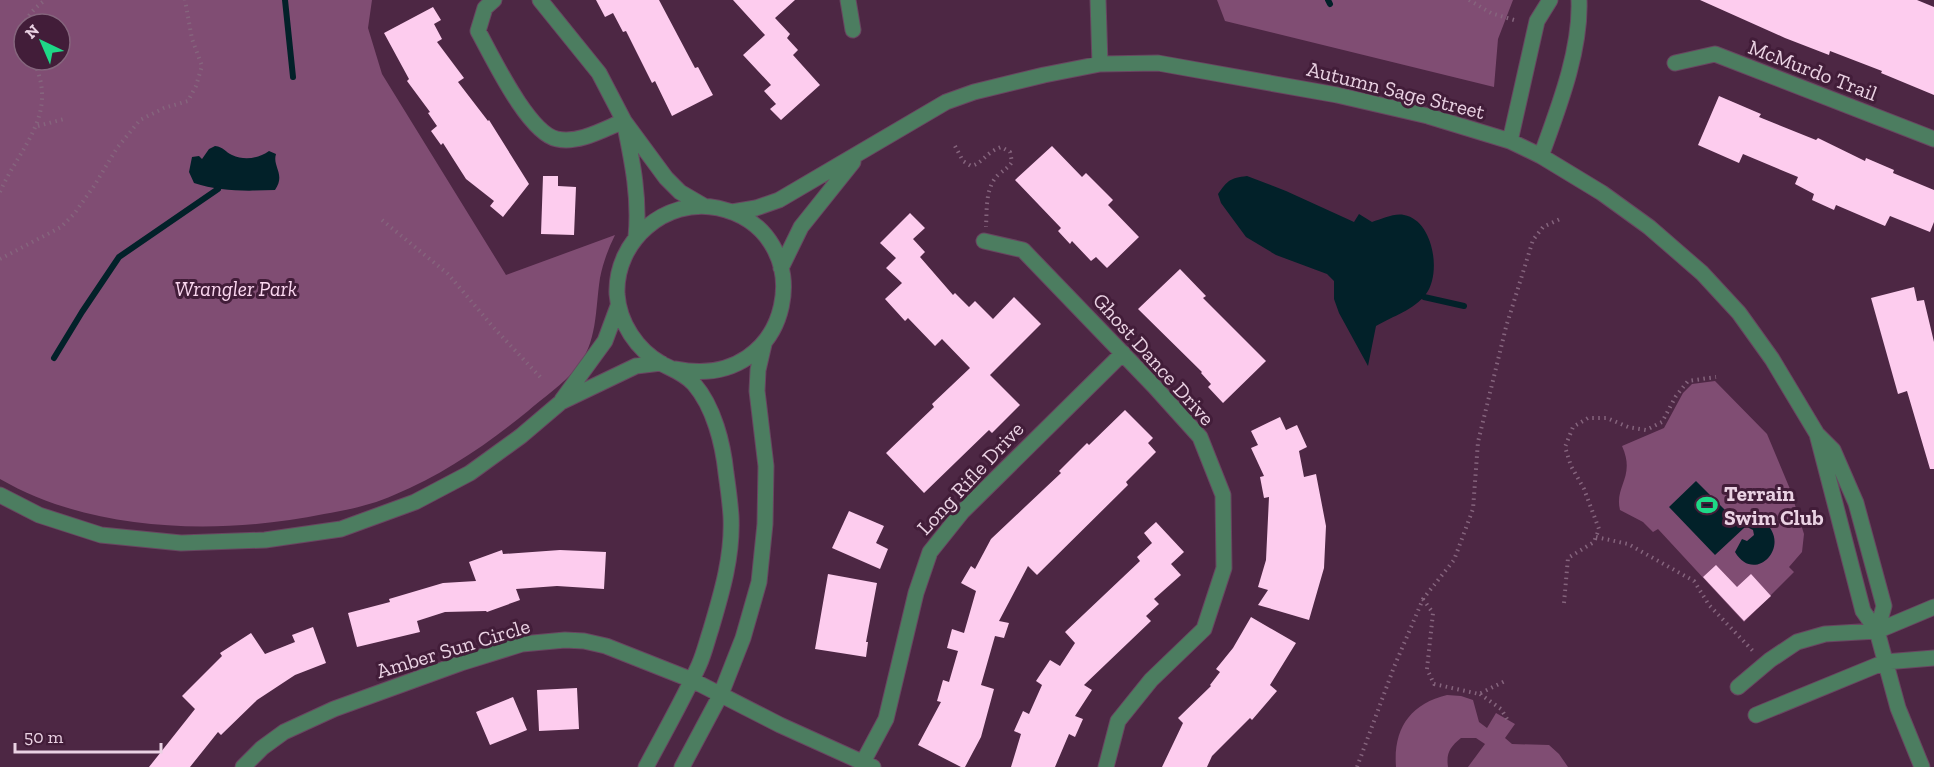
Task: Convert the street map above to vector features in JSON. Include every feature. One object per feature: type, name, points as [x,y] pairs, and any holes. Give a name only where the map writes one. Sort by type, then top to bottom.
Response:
[{"type":"street","points":[[494,0],[485,8],[478,31],[509,87],[535,126],[547,136],[558,140],[592,135],[624,121]]},
{"type":"street","points":[[540,0],[599,73],[624,121],[666,178],[680,192],[704,206]]},
{"type":"street","points":[[848,0],[853,30]]},
{"type":"street","points":[[1098,0],[1100,64]]},
{"type":"street","points":[[1510,141],[1538,21],[1550,0]]},
{"type":"street","points":[[1541,156],[1568,78],[1580,14],[1579,0]]},
{"type":"street","name":"McMurdo Trail","points":[[1675,63],[1715,54],[1934,139]]},
{"type":"street","name":"Autumn Sage Street","points":[[732,212],[756,208],[779,200],[860,154],[922,115],[965,95],[1044,75],[1100,64],[1158,63],[1218,72],[1386,106],[1510,141],[1541,156],[1602,193],[1640,220],[1702,273],[1739,313],[1772,359],[1817,434],[1833,450],[1856,503],[1884,606],[1877,631]]},
{"type":"street","points":[[624,121],[636,185],[638,211],[636,237]]},
{"type":"street","name":"Autumn Sage Street","points":[[781,268],[801,227],[860,154]]},
{"type":"street","points":[[646,767],[701,662],[723,590],[730,552],[731,517],[724,456],[706,402],[689,379],[646,353],[633,340],[618,306],[617,288],[623,258],[636,237],[666,214],[685,208],[704,206],[732,212],[763,234],[774,250],[784,283],[782,307],[765,343],[758,370],[757,391],[766,465],[765,524],[759,582],[742,639],[721,694],[682,767]]},
{"type":"street","name":"Ghost Dance Drive","points":[[984,241],[1023,249],[1123,353],[1200,437],[1223,495],[1224,568],[1204,629],[1150,680],[1118,721],[1106,767]]},
{"type":"street","points":[[0,495],[39,515],[101,535],[181,543],[265,540],[341,529],[415,502],[470,473],[521,436],[561,402],[605,341],[618,306]]},
{"type":"street","points":[[561,402],[630,369],[649,364],[707,373],[724,370],[753,354],[765,343]]},
{"type":"street","name":"Long Rifle Drive","points":[[868,765],[886,719],[916,593],[930,552],[962,512],[1123,353]]},
{"type":"street","name":"Autumn Sage Street","points":[[1817,434],[1863,611],[1877,631],[1898,708],[1922,767]]},
{"type":"street","points":[[1738,687],[1770,660],[1797,642],[1825,634],[1877,631],[1934,607]]},
{"type":"street","name":"Amber Sun Circle","points":[[243,767],[261,748],[307,720],[461,663],[522,644],[545,641],[584,641],[606,646],[692,680],[780,725],[868,765]]},
{"type":"street","points":[[1756,715],[1885,662],[1934,658]]},
{"type":"path","points":[[31,12],[45,0]]},
{"type":"path","points":[[0,259],[61,227],[74,214],[117,148],[140,120],[164,108],[188,101],[196,86],[202,66],[192,39],[185,0]]},
{"type":"path","points":[[1469,0],[1491,13],[1514,20]]},
{"type":"path","points":[[0,192],[15,162],[38,126],[42,84],[38,72]]},
{"type":"path","points":[[38,126],[64,119]]},
{"type":"path","points":[[955,146],[963,161],[971,166],[978,165],[989,151],[1001,147],[1010,152],[1012,162],[1007,170],[998,176],[989,190],[984,241]]},
{"type":"path","points":[[1357,767],[1394,667],[1423,599],[1454,560],[1473,509],[1478,442],[1506,327],[1533,240],[1543,227],[1560,219]]},
{"type":"path","points":[[382,220],[448,274],[543,380]]},
{"type":"path","points":[[1564,603],[1568,558],[1594,542],[1599,529],[1584,489],[1570,466],[1565,447],[1573,427],[1588,418],[1607,418],[1628,427],[1646,430],[1662,422],[1676,396],[1688,381],[1716,377]]},
{"type":"path","points":[[1596,537],[1628,544],[1694,581],[1709,605],[1754,652]]},
{"type":"path","points":[[1423,599],[1433,614],[1427,669],[1434,684],[1479,694],[1501,709],[1507,719]]},
{"type":"path","points":[[1479,694],[1506,681]]},
{"type":"green space","name":"Wrangler Park","points":[[0,0],[372,0],[368,28],[382,74],[506,275],[615,235],[601,272],[592,337],[576,369],[528,411],[480,447],[430,478],[386,499],[350,509],[284,521],[201,526],[158,525],[116,519],[75,510],[36,497],[0,479]]},
{"type":"green space","points":[[1217,0],[1513,0],[1498,39],[1494,87],[1225,21]]},
{"type":"green space","name":"Terrain Swim Club","points":[[1715,381],[1767,434],[1790,489],[1804,534],[1802,552],[1789,567],[1794,572],[1744,622],[1658,529],[1653,532],[1643,522],[1620,510],[1619,502],[1627,466],[1622,446],[1664,428],[1683,393],[1692,384]]},
{"type":"green space","points":[[1447,695],[1473,700],[1479,722],[1487,728],[1496,713],[1515,724],[1505,738],[1512,744],[1549,745],[1568,767],[1468,767],[1485,744],[1476,738],[1461,738],[1450,751],[1448,767],[1396,767],[1398,741],[1406,720],[1423,705]]},
{"type":"water","points":[[215,146],[242,158],[256,157],[269,151],[276,154],[279,179],[275,190],[244,191],[194,183],[189,172],[192,157],[199,156],[202,159],[209,149]]},
{"type":"water","points":[[1247,176],[1354,222],[1359,214],[1372,222],[1404,215],[1414,219],[1422,226],[1428,237],[1434,261],[1431,285],[1416,304],[1376,326],[1368,366],[1339,313],[1334,299],[1334,281],[1327,274],[1276,255],[1246,237],[1221,203],[1218,194],[1227,183]]},
{"type":"water","points":[[1696,481],[1728,513],[1754,517],[1763,521],[1772,530],[1775,540],[1768,558],[1752,565],[1743,561],[1735,552],[1742,539],[1747,541],[1754,535],[1753,530],[1749,528],[1744,528],[1715,555],[1669,507]]},
{"type":"building","points":[[596,0],[659,0],[695,68],[698,67],[713,95],[672,116],[655,81],[652,83],[626,31],[623,32],[613,13],[605,17]]},
{"type":"building","points":[[733,0],[795,0],[775,18],[790,34],[787,38],[798,50],[793,55],[820,85],[781,120],[770,109],[776,104],[764,91],[771,85],[743,55],[765,35]]},
{"type":"building","points":[[1700,0],[1917,0],[1934,7],[1934,95],[1881,73],[1882,71],[1830,51],[1829,55],[1785,38]]},
{"type":"building","points":[[433,7],[441,20],[434,24],[442,39],[437,42],[464,78],[458,82],[489,120],[529,184],[503,217],[490,206],[494,201],[466,179],[443,143],[441,145],[431,131],[437,126],[428,113],[430,112],[407,81],[409,79],[384,33]]},
{"type":"building","points":[[1719,96],[1761,114],[1759,117],[1816,140],[1818,138],[1865,161],[1866,158],[1894,170],[1893,173],[1934,190],[1934,222],[1930,232],[1890,216],[1885,226],[1836,205],[1834,210],[1812,200],[1814,194],[1795,184],[1798,177],[1743,154],[1739,163],[1698,145]]},
{"type":"building","points":[[1052,146],[1082,177],[1086,173],[1113,200],[1108,205],[1139,237],[1107,268],[1096,257],[1091,261],[1072,241],[1070,244],[1058,231],[1061,228],[1015,180]]},
{"type":"building","points":[[543,176],[558,176],[558,186],[576,187],[574,235],[541,234]]},
{"type":"building","points":[[910,213],[925,228],[913,239],[925,252],[920,257],[953,295],[955,293],[969,307],[975,301],[993,319],[1014,297],[1041,324],[990,375],[1020,405],[992,433],[989,430],[924,493],[886,453],[934,407],[932,404],[970,368],[942,339],[935,346],[908,318],[905,321],[885,299],[902,283],[886,268],[896,258],[880,243]]},
{"type":"building","points":[[1180,269],[1206,296],[1203,298],[1266,361],[1223,403],[1208,387],[1211,384],[1202,372],[1138,309]]},
{"type":"building","points":[[1914,287],[1917,301],[1924,300],[1934,342],[1934,469],[1930,469],[1907,391],[1898,394],[1871,298]]},
{"type":"building","points":[[1125,410],[1153,438],[1148,443],[1156,452],[1126,482],[1128,485],[1037,575],[1028,566],[999,621],[1009,623],[1004,638],[995,636],[981,685],[994,689],[981,737],[965,767],[918,745],[941,702],[937,701],[943,680],[949,682],[958,651],[947,648],[952,629],[964,633],[976,591],[961,583],[971,566],[975,569],[991,539],[1061,473],[1059,471],[1087,443],[1089,445]]},
{"type":"building","points":[[1280,417],[1286,430],[1297,425],[1307,447],[1299,451],[1304,477],[1316,474],[1326,526],[1324,568],[1309,620],[1258,605],[1268,590],[1258,587],[1266,560],[1269,497],[1264,498],[1260,477],[1264,476],[1251,448],[1258,445],[1251,431]]},
{"type":"building","points":[[849,511],[884,526],[876,543],[888,549],[880,569],[832,548]]},
{"type":"building","points":[[1156,522],[1184,552],[1171,564],[1181,575],[1154,599],[1159,604],[1146,616],[1151,621],[1084,685],[1092,690],[1075,716],[1083,719],[1075,737],[1069,734],[1055,767],[1011,767],[1021,734],[1014,731],[1023,711],[1029,714],[1042,685],[1036,681],[1050,660],[1060,666],[1075,643],[1065,632],[1140,561],[1137,557],[1152,543],[1144,533]]},
{"type":"building","points":[[502,550],[503,554],[560,550],[606,552],[604,589],[557,586],[516,589],[520,600],[487,612],[445,612],[417,621],[420,632],[357,647],[348,613],[390,602],[389,599],[443,583],[476,581],[469,562]]},
{"type":"building","points":[[1716,565],[1737,587],[1751,574],[1771,596],[1744,621],[1703,577]]},
{"type":"building","points":[[828,574],[877,583],[866,642],[868,642],[866,657],[815,649]]},
{"type":"building","points":[[1251,617],[1296,643],[1270,685],[1277,691],[1252,720],[1250,718],[1212,756],[1207,767],[1162,767],[1183,723],[1178,718],[1211,686],[1220,672],[1216,669],[1233,648]]},
{"type":"building","points":[[313,627],[326,663],[295,675],[257,700],[221,735],[218,732],[190,767],[149,767],[195,709],[182,696],[222,656],[220,653],[251,633],[265,654],[295,642],[292,635]]},
{"type":"building","points":[[577,688],[579,729],[539,731],[537,690]]},
{"type":"building","points":[[513,697],[527,730],[490,745],[476,712]]},
{"type":"waterway","points":[[285,0],[293,77]]},
{"type":"waterway","points":[[1328,0],[1330,4]]},
{"type":"waterway","points":[[54,358],[119,257],[218,189]]},
{"type":"waterway","points":[[1424,297],[1464,306]]},
{"type":"place","name":"Terrain Swim Club","points":[[1707,505]]}]
